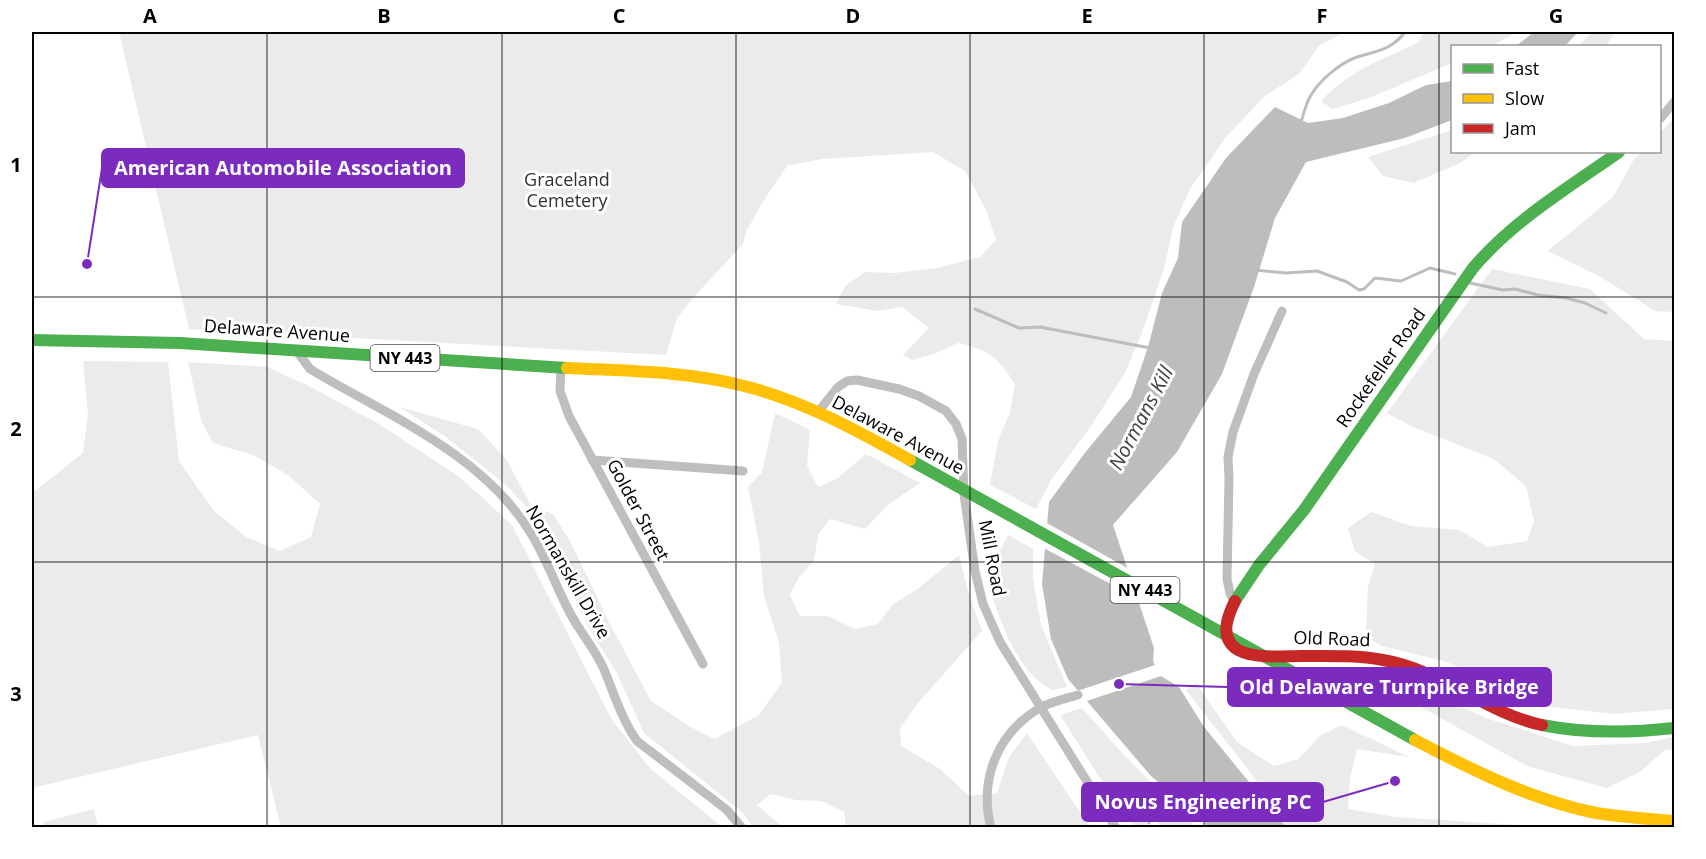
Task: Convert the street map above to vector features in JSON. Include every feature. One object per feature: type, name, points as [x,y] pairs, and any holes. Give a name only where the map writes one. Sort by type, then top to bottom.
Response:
[{"type":"main road","name":"Rockefeller Road","points":[[1231,645],[1226,636],[1226,626],[1234,602],[1266,554],[1302,513],[1456,290],[1494,244],[1526,218],[1618,153]]},
{"type":"main road","name":"Delaware Avenue","points":[[32,340],[180,343],[669,374],[714,380],[768,392],[818,412],[891,449],[1398,731],[1493,781],[1541,798],[1600,813],[1674,821]]},
{"type":"main road","name":"Old Road","points":[[1231,645],[1244,653],[1259,655],[1349,656],[1407,665],[1431,674],[1497,709],[1543,725],[1601,732],[1634,732],[1674,728]]},
{"type":"street","points":[[1661,117],[1674,102]]},
{"type":"street","points":[[1234,602],[1227,579],[1228,457],[1233,432],[1254,374],[1282,311]]},
{"type":"street","name":"Normanskill Drive","points":[[296,350],[310,369],[454,454],[504,498],[519,516],[540,549],[572,616],[585,634],[603,668],[629,730],[638,741],[727,810],[742,828]]},
{"type":"street","name":"Golder Street","points":[[561,368],[560,391],[564,403],[592,460],[703,663]]},
{"type":"street","name":"Mill Road","points":[[818,412],[838,387],[847,381],[857,380],[919,396],[946,411],[956,424],[962,439],[964,494],[975,571],[983,604],[1000,642],[1116,828]]},
{"type":"street","points":[[592,460],[743,471]]},
{"type":"street","points":[[991,828],[986,787],[993,765],[1010,735],[1025,718],[1040,708],[1078,695]]},
{"type":"green space","name":"Graceland Cemetery","points":[[119,32],[1344,32],[1319,46],[1299,74],[1265,96],[1226,137],[1191,187],[1173,227],[1165,265],[1143,330],[1125,373],[1091,426],[1051,480],[1036,509],[990,485],[998,441],[1010,412],[1015,384],[1003,367],[985,352],[958,343],[934,354],[912,360],[903,355],[929,328],[902,307],[877,311],[836,304],[845,286],[865,272],[894,273],[937,268],[980,257],[996,240],[986,210],[965,171],[933,152],[822,159],[787,166],[764,200],[746,232],[743,244],[677,318],[666,355],[189,329]]},
{"type":"green space","points":[[1423,32],[1517,32],[1494,45],[1451,45],[1451,63],[1369,98],[1333,109],[1321,101],[1355,73],[1419,42]]},
{"type":"green space","points":[[1592,32],[1615,32],[1607,45],[1580,45]]},
{"type":"green space","points":[[1674,118],[1674,312],[1655,311],[1599,276],[1548,251],[1613,197],[1634,159],[1641,153],[1661,153],[1661,132]]},
{"type":"green space","points":[[1451,130],[1451,153],[1475,153],[1460,163],[1414,183],[1383,176],[1368,157]]},
{"type":"green space","points":[[1492,269],[1590,289],[1644,339],[1674,341],[1674,709],[1614,714],[1543,706],[1447,662],[1382,646],[1366,636],[1368,586],[1375,564],[1355,551],[1348,528],[1371,512],[1411,526],[1459,530],[1488,547],[1527,541],[1534,521],[1526,486],[1494,459],[1413,427],[1387,413]]},
{"type":"green space","points":[[83,361],[168,362],[179,461],[214,511],[246,537],[280,551],[311,537],[320,504],[288,475],[253,455],[213,443],[201,420],[188,362],[267,367],[309,386],[379,424],[461,478],[512,525],[612,720],[650,768],[722,827],[281,827],[258,735],[32,788],[32,493],[83,453],[88,415]]},
{"type":"green space","points":[[399,407],[478,429],[507,460],[531,506],[553,514],[570,541],[611,626],[651,701],[714,739],[759,715],[782,682],[779,643],[764,596],[759,543],[748,487],[762,472],[775,413],[810,430],[807,465],[818,487],[838,478],[866,454],[920,483],[888,505],[865,529],[830,519],[818,535],[814,561],[799,577],[790,595],[800,616],[828,616],[855,629],[878,624],[893,604],[919,588],[959,555],[968,591],[982,631],[918,703],[900,728],[901,746],[940,769],[969,796],[997,793],[1009,757],[1027,733],[1090,827],[846,827],[844,812],[821,801],[796,800],[771,794],[757,805],[783,827],[753,827],[743,813],[644,733],[617,673],[587,625],[539,520],[506,485],[446,437]]},
{"type":"green space","points":[[1008,535],[1033,549],[1033,578],[1041,625],[1067,687],[1052,690],[1033,676],[1010,643],[999,616],[987,577]]},
{"type":"green space","points":[[1387,673],[1486,718],[1573,746],[1645,743],[1674,737],[1674,751],[1666,749],[1640,772],[1607,788],[1527,766],[1381,685]]},
{"type":"green space","points":[[1196,683],[1237,742],[1274,766],[1298,759],[1321,735],[1342,725],[1409,757],[1357,749],[1350,778],[1348,809],[1396,817],[1551,827],[1286,827],[1274,812],[1281,812],[1186,690]]},
{"type":"green space","points":[[1082,708],[1124,755],[1196,827],[1163,827],[1156,821],[1137,827],[1124,816],[1060,715]]},
{"type":"green space","points":[[94,809],[98,827],[45,827],[43,822]]},
{"type":"water","points":[[1534,32],[1578,32],[1566,45],[1517,45]]},
{"type":"water","name":"Normans Kill","points":[[1451,81],[1451,120],[1405,138],[1306,162],[1275,218],[1254,287],[1222,374],[1177,452],[1113,525],[1154,648],[1153,661],[1161,676],[1179,687],[1204,727],[1286,827],[1207,827],[1202,819],[1151,776],[1068,679],[1051,639],[1042,584],[1049,502],[1084,454],[1131,397],[1148,347],[1162,293],[1178,258],[1182,222],[1226,158],[1275,107],[1308,123],[1343,118],[1389,103],[1426,85]]},
{"type":"pier","points":[[1045,522],[1131,570],[1142,601],[1042,547]]},
{"type":"pier","points":[[1158,664],[1161,676],[1084,702],[1078,696],[1077,691]]},
{"type":"waterway","points":[[1301,122],[1311,95],[1331,73],[1344,63],[1395,43],[1405,32]]},
{"type":"waterway","points":[[1255,270],[1286,273],[1317,271],[1347,282],[1359,290],[1364,289],[1375,278],[1401,281],[1430,268],[1455,274]]},
{"type":"waterway","points":[[1470,283],[1503,290],[1515,289],[1538,295],[1566,298],[1585,303],[1606,313]]},
{"type":"waterway","points":[[975,309],[1019,328],[1040,327],[1150,348]]},
{"type":"waterway","points":[[1149,823],[1150,810],[1167,786]]},
{"type":"traffic: fast","points":[[1235,601],[1259,565],[1304,510],[1473,268],[1524,220],[1618,153]]},
{"type":"traffic: fast","points":[[32,340],[180,343],[567,368]]},
{"type":"traffic: fast","points":[[910,460],[1415,740]]},
{"type":"traffic: fast","points":[[1542,725],[1608,732],[1674,728]]},
{"type":"traffic: slow","points":[[567,368],[701,377],[744,386],[808,408],[910,460]]},
{"type":"traffic: slow","points":[[1415,740],[1480,773],[1549,800],[1596,813],[1674,821]]},
{"type":"traffic: jam","points":[[1235,601],[1227,620],[1228,640],[1238,650],[1245,653],[1269,656],[1363,657],[1404,665],[1501,711],[1542,725]]},
{"type":"place","name":"American Automobile Association","points":[[87,264]]},
{"type":"place","name":"Old Delaware Turnpike Bridge","points":[[1119,684]]},
{"type":"place","name":"Novus Engineering PC","points":[[1395,781]]}]
